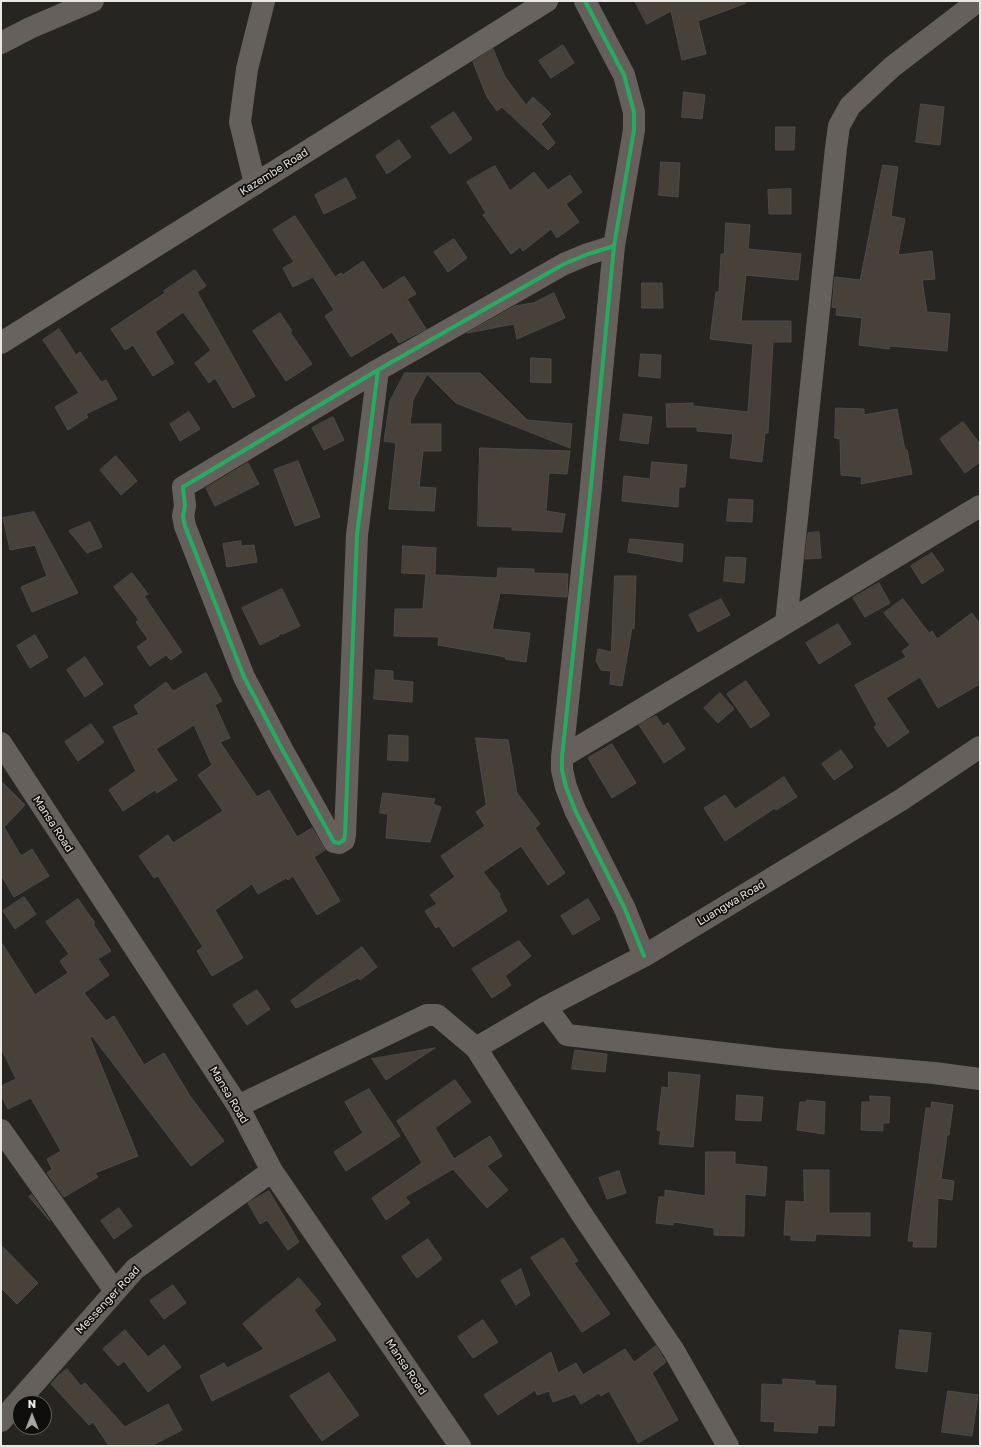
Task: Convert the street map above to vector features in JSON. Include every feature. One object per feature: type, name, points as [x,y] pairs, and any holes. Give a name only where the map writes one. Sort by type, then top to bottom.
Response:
[{"type":"main road","name":"Kazembe Road","points":[[1,343],[547,1]]},
{"type":"street","points":[[1,43],[30,28],[93,1]]},
{"type":"street","points":[[255,184],[240,122],[247,69],[264,1]]},
{"type":"street","points":[[585,1],[624,75],[634,112],[634,130],[614,246],[590,496],[562,757],[564,776],[575,810],[625,909],[644,956]]},
{"type":"street","points":[[786,623],[836,148],[840,126],[850,106],[870,86],[892,67],[978,1]]},
{"type":"street","points":[[378,370],[357,535],[345,835],[344,840],[339,843],[334,842],[244,677],[185,526],[183,516],[185,506],[183,487],[378,370],[564,264],[588,254],[614,246]]},
{"type":"street","points":[[562,757],[980,506]]},
{"type":"street","name":"Mansa Road","points":[[1,743],[238,1106],[272,1171],[460,1446]]},
{"type":"street","name":"Luangwa Road","points":[[476,1048],[546,1007],[644,956],[901,800],[980,747]]},
{"type":"street","points":[[546,1007],[567,1035],[775,1059],[934,1073],[980,1079]]},
{"type":"street","points":[[238,1106],[427,1015],[437,1015],[476,1048],[581,1213],[674,1351],[728,1446]]},
{"type":"street","points":[[2,1135],[115,1291]]},
{"type":"street","name":"Messenger Road","points":[[1,1421],[135,1269],[272,1171]]},
{"type":"building","points":[[635,1],[746,1],[746,3],[698,21],[706,54],[682,60],[671,11],[647,24]]},
{"type":"building","points":[[563,45],[574,63],[551,78],[539,61]]},
{"type":"building","points":[[493,49],[505,77],[526,105],[533,97],[551,114],[541,124],[555,143],[548,150],[502,107],[497,111],[487,97],[473,62]]},
{"type":"building","points":[[684,92],[705,95],[702,119],[682,117]]},
{"type":"building","points":[[921,104],[944,107],[940,145],[916,142]]},
{"type":"building","points":[[454,112],[472,139],[450,154],[431,127]]},
{"type":"building","points":[[776,127],[795,127],[794,150],[776,150]]},
{"type":"building","points":[[399,140],[411,157],[387,174],[376,156]]},
{"type":"building","points":[[661,162],[680,163],[678,197],[659,195]]},
{"type":"building","points":[[883,165],[898,167],[891,216],[905,219],[898,255],[932,251],[935,279],[922,280],[927,312],[950,314],[947,351],[890,346],[889,349],[859,345],[862,318],[836,315],[837,308],[832,307],[835,277],[860,280]]},
{"type":"building","points":[[495,166],[510,191],[534,172],[548,190],[570,175],[582,192],[566,204],[579,222],[557,238],[551,229],[523,251],[520,247],[511,254],[483,215],[486,213],[467,182]]},
{"type":"building","points":[[346,178],[356,198],[324,214],[315,195]]},
{"type":"building","points":[[791,189],[791,214],[769,214],[768,190]]},
{"type":"building","points":[[295,216],[335,277],[341,273],[343,275],[363,261],[383,290],[404,276],[416,294],[407,299],[426,329],[399,343],[392,332],[351,357],[325,316],[334,310],[313,277],[293,287],[283,268],[294,262],[273,230]]},
{"type":"building","points":[[726,223],[750,225],[748,249],[801,254],[798,280],[746,275],[741,321],[791,321],[791,342],[773,342],[768,433],[765,433],[762,462],[730,458],[733,434],[697,431],[697,427],[667,427],[666,404],[693,403],[693,406],[748,412],[753,344],[710,339],[716,292],[719,292],[721,254],[724,254]]},
{"type":"building","points":[[454,239],[467,258],[448,272],[434,252]]},
{"type":"building","points":[[195,270],[206,286],[197,292],[255,396],[233,408],[215,378],[209,383],[195,363],[211,350],[183,312],[155,332],[174,363],[153,376],[133,345],[125,350],[111,329],[165,293],[164,291]]},
{"type":"building","points":[[642,283],[662,283],[663,308],[642,308]]},
{"type":"building","points":[[554,293],[565,318],[517,339],[514,324],[467,333],[515,306],[533,303]]},
{"type":"building","points":[[280,313],[292,331],[290,332],[312,364],[286,381],[253,331]]},
{"type":"building","points":[[59,329],[76,355],[80,352],[101,382],[106,380],[117,399],[86,414],[88,417],[68,430],[55,407],[79,393],[43,340]]},
{"type":"building","points":[[641,354],[661,355],[660,378],[639,376]]},
{"type":"building","points":[[531,358],[551,359],[551,383],[531,382]]},
{"type":"building","points":[[405,373],[480,373],[527,420],[572,424],[570,448],[456,403],[427,374],[413,400],[410,424],[441,424],[441,451],[423,451],[419,487],[436,488],[434,511],[389,509],[396,443],[384,441],[390,401]]},
{"type":"building","points":[[836,408],[864,409],[864,415],[897,409],[905,450],[907,450],[912,474],[861,484],[862,477],[841,475],[840,439],[835,438]]},
{"type":"building","points":[[189,412],[200,429],[180,441],[170,424]]},
{"type":"building","points":[[624,414],[652,417],[648,444],[620,440]]},
{"type":"building","points":[[333,417],[344,440],[324,450],[312,428]]},
{"type":"building","points":[[963,422],[980,444],[980,462],[965,473],[940,439]]},
{"type":"building","points":[[480,448],[570,451],[567,474],[549,473],[546,511],[565,514],[562,532],[512,530],[512,527],[478,526]]},
{"type":"building","points":[[116,456],[137,481],[121,495],[100,470]]},
{"type":"building","points":[[298,461],[320,517],[295,526],[274,470]]},
{"type":"building","points":[[652,462],[687,465],[685,487],[679,487],[678,507],[622,501],[624,476],[650,479]]},
{"type":"building","points":[[248,463],[259,484],[215,506],[206,488]]},
{"type":"building","points":[[729,499],[753,500],[752,522],[727,521]]},
{"type":"building","points":[[34,512],[78,593],[32,612],[21,587],[47,576],[35,545],[10,550],[3,518]]},
{"type":"building","points":[[90,522],[102,547],[87,553],[69,531]]},
{"type":"building","points":[[819,532],[821,558],[805,559],[808,533]]},
{"type":"building","points":[[630,539],[683,544],[682,562],[628,552]]},
{"type":"building","points":[[241,541],[241,546],[254,545],[257,562],[227,567],[223,544]]},
{"type":"building","points":[[403,546],[436,548],[435,575],[497,578],[498,568],[534,569],[534,573],[568,574],[567,597],[500,593],[492,629],[530,633],[526,662],[438,645],[439,637],[394,636],[395,609],[423,609],[426,574],[402,573]]},
{"type":"building","points":[[932,553],[944,570],[922,584],[911,566]]},
{"type":"building","points":[[726,557],[746,558],[744,583],[724,581]]},
{"type":"building","points":[[132,573],[148,594],[144,596],[182,652],[171,660],[166,655],[150,666],[137,647],[148,639],[136,622],[139,620],[114,587]]},
{"type":"building","points":[[615,576],[636,576],[634,629],[632,628],[622,686],[610,684],[611,671],[601,670],[596,661],[598,649],[611,652]]},
{"type":"building","points":[[879,583],[890,603],[865,617],[853,598]]},
{"type":"building","points":[[282,589],[300,626],[283,634],[279,634],[279,636],[260,645],[242,608]]},
{"type":"building","points":[[721,599],[730,615],[698,632],[689,615]]},
{"type":"building","points":[[903,599],[929,633],[932,631],[937,639],[972,613],[980,624],[980,684],[938,708],[920,677],[886,698],[909,732],[888,747],[874,727],[877,725],[855,685],[906,657],[902,651],[910,645],[884,613]]},
{"type":"building","points":[[838,624],[851,644],[819,664],[806,643]]},
{"type":"building","points":[[35,635],[48,657],[30,668],[17,646]]},
{"type":"building","points":[[85,657],[103,684],[85,697],[67,670]]},
{"type":"building","points":[[376,670],[393,671],[393,680],[413,682],[412,702],[374,699]]},
{"type":"building","points":[[206,673],[222,701],[215,705],[230,738],[220,742],[257,797],[269,790],[297,837],[312,828],[325,850],[314,857],[340,901],[317,915],[293,876],[288,880],[286,878],[258,894],[252,884],[215,910],[243,958],[212,976],[197,951],[203,947],[158,876],[154,878],[139,856],[168,835],[173,843],[223,811],[198,775],[212,765],[194,725],[156,749],[177,780],[157,793],[155,790],[123,811],[109,790],[136,771],[113,727],[139,714],[134,706],[166,682],[173,691]]},
{"type":"building","points":[[746,681],[770,715],[751,728],[727,694]]},
{"type":"building","points":[[720,693],[734,709],[718,723],[704,708]]},
{"type":"building","points":[[656,716],[663,726],[668,723],[685,749],[664,763],[639,725]]},
{"type":"building","points":[[91,724],[104,742],[78,761],[65,742]]},
{"type":"building","points":[[389,735],[408,736],[408,761],[388,760]]},
{"type":"building","points":[[476,738],[508,740],[517,793],[540,824],[535,828],[565,873],[548,885],[521,846],[483,872],[500,894],[499,896],[507,911],[453,947],[439,926],[436,928],[425,911],[437,904],[430,895],[455,877],[441,856],[485,826],[476,812],[486,805]]},
{"type":"building","points":[[612,744],[636,783],[612,798],[588,758]]},
{"type":"building","points":[[841,750],[853,767],[834,780],[822,764]]},
{"type":"building","points":[[784,777],[797,797],[776,810],[775,808],[725,841],[704,808],[725,795],[735,809]]},
{"type":"building","points":[[1,781],[25,805],[4,827],[21,856],[32,849],[49,876],[14,897],[1,875]]},
{"type":"building","points":[[383,793],[435,799],[433,804],[441,807],[430,842],[386,838],[388,814],[380,813]]},
{"type":"building","points":[[24,897],[36,914],[15,929],[3,911]]},
{"type":"building","points":[[78,899],[95,923],[93,924],[111,951],[98,959],[109,975],[84,993],[106,1021],[114,1016],[144,1065],[164,1053],[190,1096],[224,1141],[191,1166],[92,1036],[90,1038],[138,1156],[95,1173],[98,1177],[64,1197],[47,1173],[52,1169],[47,1159],[61,1151],[31,1098],[8,1109],[1,1095],[1,1086],[16,1079],[1,1048],[1,942],[35,995],[68,973],[60,961],[69,954],[46,922]]},
{"type":"building","points":[[588,899],[600,919],[573,935],[561,916]]},
{"type":"building","points":[[519,941],[531,956],[505,976],[511,985],[492,998],[472,969]]},
{"type":"building","points":[[362,947],[377,967],[360,980],[358,978],[296,1008],[291,1001]]},
{"type":"building","points":[[257,990],[270,1009],[247,1025],[233,1005]]},
{"type":"building","points":[[435,1048],[386,1080],[372,1059]]},
{"type":"building","points":[[575,1050],[607,1054],[605,1072],[572,1069]]},
{"type":"building","points":[[669,1072],[700,1075],[693,1147],[659,1144],[661,1131],[657,1130],[662,1087],[668,1088]]},
{"type":"building","points":[[455,1080],[471,1102],[435,1128],[454,1159],[490,1136],[502,1156],[487,1166],[508,1190],[487,1208],[453,1169],[405,1197],[410,1203],[386,1220],[372,1198],[422,1163],[397,1121]]},
{"type":"building","points":[[369,1089],[400,1136],[346,1171],[334,1152],[363,1133],[345,1102]]},
{"type":"building","points":[[737,1095],[763,1097],[761,1121],[736,1120]]},
{"type":"building","points":[[870,1096],[890,1097],[889,1123],[883,1123],[883,1131],[861,1130],[862,1102],[870,1102]]},
{"type":"building","points":[[807,1100],[825,1102],[824,1134],[797,1130],[800,1102],[807,1102]]},
{"type":"building","points":[[932,1102],[953,1105],[941,1179],[954,1181],[952,1200],[938,1198],[936,1247],[913,1247],[914,1241],[908,1241],[926,1108],[931,1108]]},
{"type":"building","points":[[706,1152],[735,1152],[735,1164],[767,1167],[765,1196],[745,1194],[744,1236],[714,1235],[714,1228],[674,1222],[673,1225],[656,1223],[659,1197],[665,1197],[665,1190],[705,1196]]},
{"type":"building","points":[[804,1170],[829,1170],[829,1213],[870,1213],[870,1236],[816,1234],[815,1241],[791,1240],[791,1235],[784,1235],[786,1201],[804,1202]]},
{"type":"building","points":[[619,1171],[626,1193],[607,1199],[599,1178]]},
{"type":"building","points":[[269,1191],[299,1242],[288,1250],[267,1220],[260,1224],[248,1203]]},
{"type":"building","points":[[32,1195],[50,1221],[29,1197]]},
{"type":"building","points":[[119,1208],[132,1226],[114,1239],[101,1221]]},
{"type":"building","points":[[563,1238],[578,1261],[574,1263],[610,1314],[582,1332],[531,1258]]},
{"type":"building","points":[[428,1239],[442,1259],[417,1278],[402,1257]]},
{"type":"building","points":[[1,1245],[38,1283],[17,1304],[1,1288]]},
{"type":"building","points":[[521,1269],[530,1295],[516,1305],[501,1281]]},
{"type":"building","points":[[299,1278],[321,1304],[314,1310],[336,1340],[212,1401],[200,1376],[224,1363],[227,1368],[264,1349],[243,1324]]},
{"type":"building","points":[[173,1285],[186,1303],[164,1319],[150,1301]]},
{"type":"building","points":[[483,1320],[498,1342],[473,1358],[458,1337]]},
{"type":"building","points":[[125,1330],[148,1357],[164,1345],[181,1367],[148,1392],[124,1361],[118,1366],[103,1349]]},
{"type":"building","points":[[900,1330],[931,1333],[927,1372],[896,1368]]},
{"type":"building","points":[[656,1346],[666,1362],[652,1373],[678,1420],[638,1443],[609,1391],[601,1396],[599,1393],[581,1404],[575,1394],[553,1402],[549,1391],[537,1395],[535,1390],[498,1415],[484,1395],[551,1352],[558,1373],[576,1363],[583,1375],[625,1349],[634,1362]]},
{"type":"building","points":[[67,1369],[81,1386],[85,1383],[125,1427],[168,1404],[182,1430],[151,1446],[109,1446],[93,1422],[89,1425],[51,1384]]},
{"type":"building","points":[[329,1373],[359,1415],[322,1441],[290,1396]]},
{"type":"building","points":[[783,1379],[815,1381],[815,1385],[836,1386],[834,1426],[818,1425],[817,1433],[774,1431],[775,1422],[761,1421],[762,1384],[783,1385]]},
{"type":"building","points":[[948,1391],[978,1395],[972,1436],[942,1432]]},
{"type":"cycle path","points":[[585,1],[624,75],[634,112],[634,130],[614,246],[590,496],[562,757],[562,770],[566,787],[575,810],[625,909],[644,956]]},
{"type":"cycle path","points":[[378,370],[183,487],[185,506],[183,516],[185,526],[244,677],[334,842],[339,843],[344,840],[345,835],[357,535],[378,370],[564,264],[588,254],[614,246]]}]
